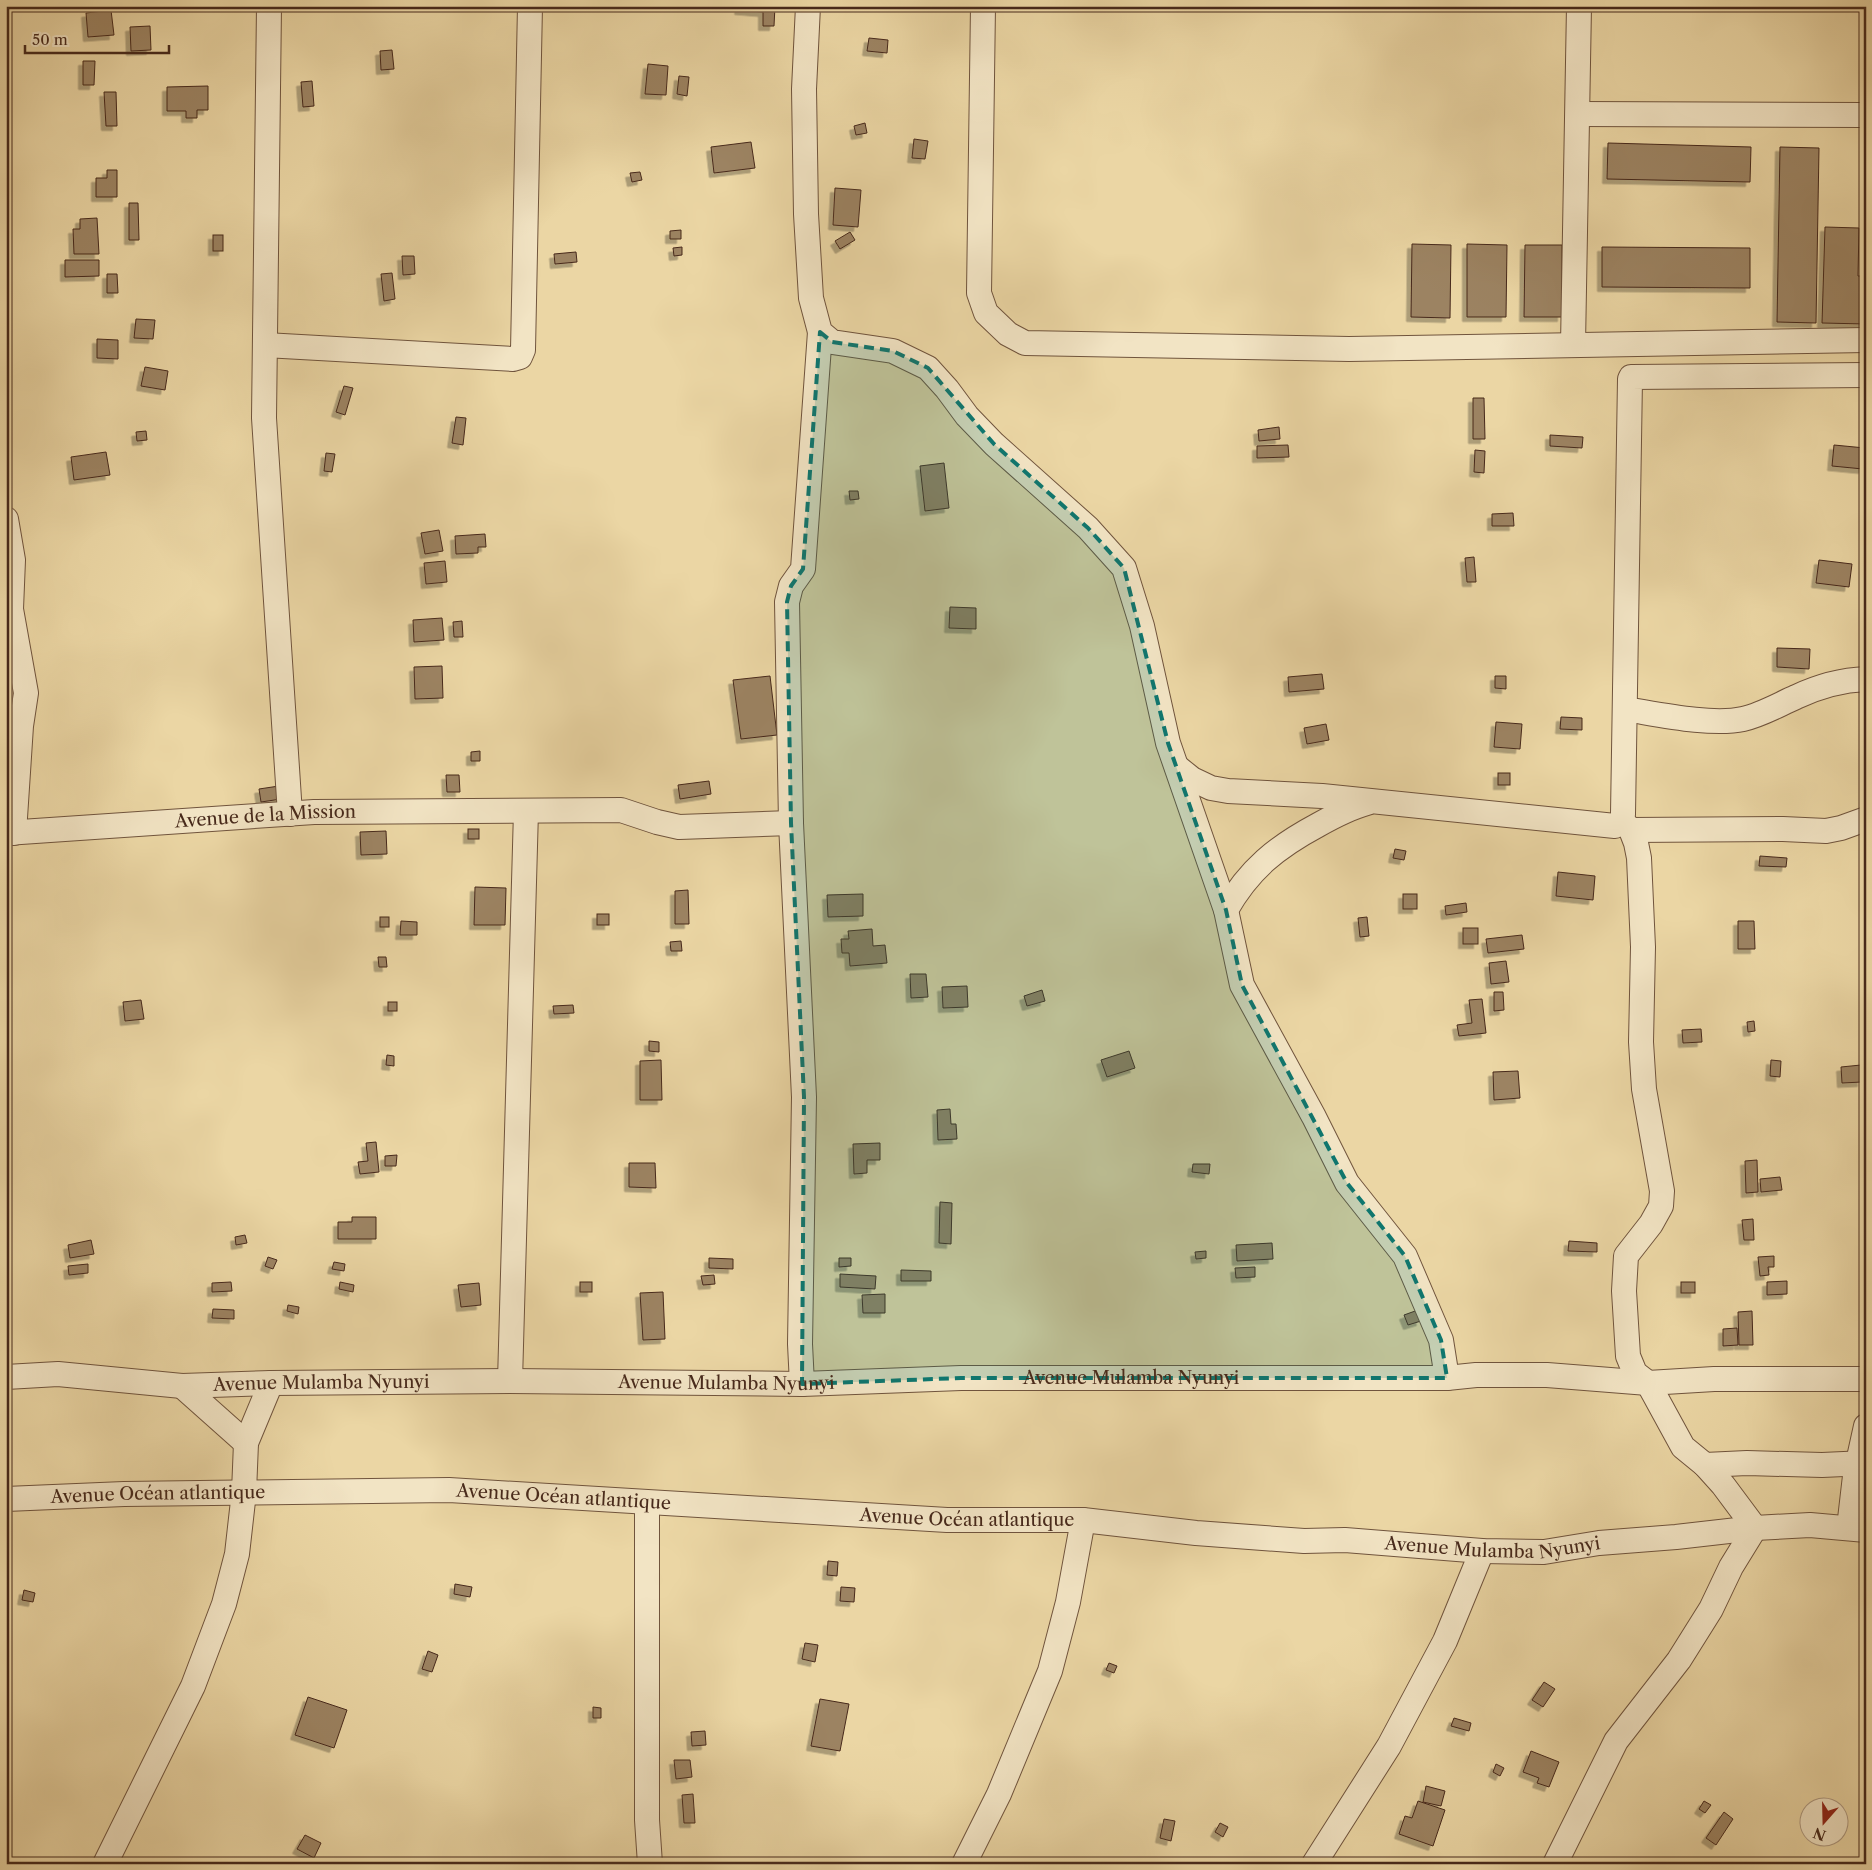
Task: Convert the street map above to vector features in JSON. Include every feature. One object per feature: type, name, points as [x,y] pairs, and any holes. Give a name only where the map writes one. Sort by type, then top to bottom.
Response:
[{"type":"street","points":[[269,6],[264,418],[290,814]]},
{"type":"street","points":[[265,345],[514,359],[520,357],[523,350],[530,6]]},
{"type":"street","points":[[802,1384],[800,1344],[804,1097],[791,824],[787,602],[791,586],[803,569],[820,332],[811,298],[806,214],[804,89],[808,6]]},
{"type":"street","points":[[983,6],[980,293],[986,314],[1008,334],[1025,343],[1340,349],[1866,340]]},
{"type":"street","points":[[1573,345],[1579,6]]},
{"type":"street","points":[[1578,114],[1866,115]]},
{"type":"street","points":[[820,332],[832,342],[893,351],[928,368],[967,416],[994,444],[1088,528],[1124,568],[1142,626],[1168,743],[1226,910],[1242,985],[1314,1117],[1347,1183],[1405,1256],[1441,1340],[1446,1378]]},
{"type":"street","points":[[1554,1864],[1616,1741],[1679,1660],[1710,1609],[1731,1567],[1754,1528],[1723,1485],[1705,1465],[1683,1447],[1648,1383],[1634,1373],[1628,1356],[1624,1291],[1626,1256],[1651,1224],[1661,1206],[1662,1191],[1644,1089],[1641,1042],[1642,894],[1639,858],[1636,842],[1627,825],[1624,814],[1629,382],[1631,377],[1866,375]]},
{"type":"street","points":[[6,520],[13,560],[11,609],[26,693],[10,833]]},
{"type":"street","points":[[1625,709],[1680,718],[1718,721],[1742,719],[1772,709],[1826,685],[1866,679]]},
{"type":"street","points":[[1177,767],[1192,779],[1211,788],[1228,791],[1322,796],[1615,826],[1826,831],[1866,819]]},
{"type":"street","points":[[1226,910],[1237,890],[1256,867],[1290,840],[1349,808],[1372,802]]},
{"type":"street","name":"Avenue de la Mission","points":[[10,833],[314,812],[621,810],[678,827],[791,824]]},
{"type":"street","points":[[510,1381],[526,811]]},
{"type":"street","name":"Avenue Mulamba Nyunyi","points":[[6,1377],[58,1374],[182,1386],[271,1383],[510,1381],[802,1384],[961,1378],[1446,1378],[1476,1375],[1547,1375],[1648,1383],[1714,1379],[1866,1379]]},
{"type":"street","points":[[105,1864],[193,1686],[224,1604],[237,1554],[244,1492],[246,1443],[271,1383]]},
{"type":"street","points":[[182,1386],[246,1443]]},
{"type":"street","points":[[1857,1529],[1866,1426]]},
{"type":"street","points":[[1705,1465],[1862,1463]]},
{"type":"street","name":"Avenue Océan atlantique","points":[[6,1500],[124,1494],[449,1490],[947,1520],[1083,1520],[1119,1525]]},
{"type":"street","points":[[647,1503],[647,1820],[650,1864]]},
{"type":"street","points":[[964,1864],[999,1794],[1050,1671],[1068,1602],[1083,1520]]},
{"type":"street","name":"Avenue Mulamba Nyunyi","points":[[1119,1525],[1248,1538],[1304,1541],[1345,1540],[1482,1552],[1544,1552],[1599,1543],[1754,1528],[1810,1525],[1857,1529]]},
{"type":"street","points":[[1314,1864],[1398,1728],[1445,1641],[1482,1552]]},
{"type":"highlighted area","points":[[820,332],[832,342],[893,351],[928,368],[994,444],[1088,528],[1124,568],[1168,743],[1226,910],[1242,985],[1347,1183],[1405,1256],[1441,1340],[1447,1378],[961,1378],[802,1384],[804,1097],[791,823],[787,602],[791,586],[803,569]]},
{"type":"building","points":[[740,6],[775,6],[774,26],[763,26],[763,12],[739,10]]},
{"type":"building","points":[[111,10],[114,35],[88,37],[86,13]]},
{"type":"building","points":[[150,26],[151,50],[131,51],[130,27]]},
{"type":"building","points":[[869,38],[888,40],[887,53],[867,51]]},
{"type":"building","points":[[392,50],[394,69],[381,70],[380,51]]},
{"type":"building","points":[[83,61],[95,61],[94,85],[83,85]]},
{"type":"building","points":[[648,64],[668,66],[666,95],[645,94]]},
{"type":"building","points":[[679,76],[689,77],[687,96],[677,94]]},
{"type":"building","points":[[312,81],[314,106],[303,107],[301,82]]},
{"type":"building","points":[[208,86],[208,110],[197,110],[197,118],[186,118],[186,111],[167,111],[167,87]]},
{"type":"building","points":[[104,92],[116,92],[117,126],[106,126]]},
{"type":"building","points":[[865,123],[867,133],[856,135],[854,126]]},
{"type":"building","points":[[914,139],[928,141],[925,159],[912,158]]},
{"type":"building","points":[[751,142],[755,168],[714,173],[711,147]]},
{"type":"building","points":[[1608,143],[1751,147],[1750,182],[1607,179]]},
{"type":"building","points":[[1780,147],[1819,148],[1816,323],[1777,322]]},
{"type":"building","points":[[107,170],[117,170],[117,197],[96,197],[96,178],[107,178]]},
{"type":"building","points":[[640,172],[642,180],[632,182],[630,173]]},
{"type":"building","points":[[835,188],[861,190],[858,227],[833,225]]},
{"type":"building","points":[[129,203],[138,203],[139,240],[129,240]]},
{"type":"building","points":[[97,218],[99,254],[74,254],[73,229],[80,229],[80,219]]},
{"type":"building","points":[[1825,227],[1859,228],[1858,276],[1864,276],[1863,297],[1866,298],[1866,324],[1822,323]]},
{"type":"building","points":[[681,230],[681,239],[670,239],[670,231]]},
{"type":"building","points":[[850,232],[855,240],[840,249],[835,241]]},
{"type":"building","points":[[213,235],[223,235],[223,251],[213,251]]},
{"type":"building","points":[[1412,244],[1451,245],[1450,318],[1411,317]]},
{"type":"building","points":[[1467,244],[1507,245],[1506,317],[1467,317]]},
{"type":"building","points":[[1525,245],[1562,245],[1562,317],[1524,317]]},
{"type":"building","points":[[682,247],[682,255],[674,256],[673,248]]},
{"type":"building","points":[[1602,247],[1750,248],[1750,288],[1602,287]]},
{"type":"building","points":[[576,252],[577,262],[555,264],[554,254]]},
{"type":"building","points":[[402,256],[414,256],[415,274],[403,275]]},
{"type":"building","points":[[65,260],[99,260],[99,276],[65,277]]},
{"type":"building","points":[[392,273],[395,299],[384,301],[381,274]]},
{"type":"building","points":[[107,274],[117,274],[118,293],[107,293]]},
{"type":"building","points":[[136,319],[155,320],[153,339],[134,338]]},
{"type":"building","points":[[97,339],[118,340],[118,359],[97,358]]},
{"type":"building","points":[[145,367],[168,371],[165,390],[141,386]]},
{"type":"building","points":[[344,386],[353,388],[345,415],[336,412]]},
{"type":"building","points":[[1473,398],[1484,398],[1485,439],[1473,439]]},
{"type":"building","points":[[456,417],[466,418],[463,445],[452,443]]},
{"type":"building","points":[[1279,427],[1280,439],[1259,441],[1258,430]]},
{"type":"building","points":[[146,431],[147,440],[137,441],[136,432]]},
{"type":"building","points":[[1550,435],[1583,437],[1582,448],[1550,446]]},
{"type":"building","points":[[1288,445],[1289,457],[1257,458],[1257,446]]},
{"type":"building","points":[[1834,445],[1865,448],[1863,469],[1832,466]]},
{"type":"building","points":[[1475,450],[1485,451],[1484,473],[1474,472]]},
{"type":"building","points":[[106,452],[110,475],[74,480],[71,457]]},
{"type":"building","points":[[326,453],[335,454],[332,472],[324,471]]},
{"type":"building","points":[[944,463],[949,508],[925,511],[920,466]]},
{"type":"building","points":[[849,491],[858,491],[859,499],[850,500]]},
{"type":"building","points":[[1513,513],[1514,526],[1492,526],[1492,514]]},
{"type":"building","points":[[439,530],[443,551],[425,554],[421,533]]},
{"type":"building","points":[[485,534],[486,547],[478,547],[478,553],[456,554],[455,536]]},
{"type":"building","points":[[1474,557],[1476,582],[1467,582],[1465,558]]},
{"type":"building","points":[[1819,560],[1852,564],[1849,587],[1816,583]]},
{"type":"building","points":[[445,561],[447,582],[426,584],[424,563]]},
{"type":"building","points":[[950,607],[976,608],[976,629],[949,628]]},
{"type":"building","points":[[442,618],[444,640],[414,642],[413,620]]},
{"type":"building","points":[[462,621],[463,637],[454,637],[453,622]]},
{"type":"building","points":[[1777,648],[1810,649],[1809,669],[1777,667]]},
{"type":"building","points":[[442,666],[443,698],[415,699],[414,667]]},
{"type":"building","points":[[1322,674],[1324,689],[1289,692],[1288,677]]},
{"type":"building","points":[[770,676],[777,735],[741,739],[733,680]]},
{"type":"building","points":[[1495,676],[1506,676],[1506,689],[1495,688]]},
{"type":"building","points":[[1561,717],[1582,718],[1582,730],[1560,729]]},
{"type":"building","points":[[1496,722],[1522,724],[1520,749],[1494,747]]},
{"type":"building","points":[[1326,724],[1329,740],[1307,744],[1304,728]]},
{"type":"building","points":[[480,751],[480,761],[471,761],[471,752]]},
{"type":"building","points":[[1498,773],[1510,773],[1510,785],[1498,785]]},
{"type":"building","points":[[446,775],[459,775],[460,792],[447,792]]},
{"type":"building","points":[[709,781],[711,794],[680,799],[678,785]]},
{"type":"building","points":[[279,786],[281,799],[261,802],[259,789]]},
{"type":"building","points":[[468,829],[479,829],[479,839],[468,839]]},
{"type":"building","points":[[386,831],[387,854],[361,855],[360,832]]},
{"type":"building","points":[[1395,849],[1406,851],[1404,860],[1393,858]]},
{"type":"building","points":[[1760,856],[1787,858],[1786,867],[1759,866]]},
{"type":"building","points":[[1558,872],[1595,876],[1593,900],[1556,896]]},
{"type":"building","points":[[475,887],[506,888],[505,925],[474,925]]},
{"type":"building","points":[[688,890],[689,924],[675,924],[675,891]]},
{"type":"building","points":[[863,894],[863,916],[828,917],[827,895]]},
{"type":"building","points":[[1403,894],[1417,894],[1417,909],[1403,909]]},
{"type":"building","points":[[1466,903],[1467,912],[1446,915],[1445,906]]},
{"type":"building","points":[[597,914],[609,914],[609,925],[597,925]]},
{"type":"building","points":[[380,917],[389,917],[389,927],[380,927]]},
{"type":"building","points":[[1367,917],[1369,936],[1360,937],[1358,918]]},
{"type":"building","points":[[401,921],[417,922],[417,935],[400,935]]},
{"type":"building","points":[[1738,921],[1754,921],[1755,949],[1738,949]]},
{"type":"building","points":[[1463,928],[1478,928],[1478,944],[1463,944]]},
{"type":"building","points":[[872,929],[873,946],[885,945],[887,963],[850,966],[849,953],[842,953],[841,939],[849,939],[848,931]]},
{"type":"building","points":[[1522,935],[1524,949],[1488,953],[1486,939]]},
{"type":"building","points":[[681,941],[682,951],[671,951],[670,942]]},
{"type":"building","points":[[378,957],[386,957],[387,967],[379,967]]},
{"type":"building","points":[[1506,961],[1509,982],[1491,984],[1489,963]]},
{"type":"building","points":[[910,974],[926,974],[928,997],[911,998]]},
{"type":"building","points":[[967,986],[968,1007],[943,1008],[942,987]]},
{"type":"building","points":[[1042,990],[1045,1001],[1027,1006],[1024,996]]},
{"type":"building","points":[[1494,992],[1503,992],[1504,1010],[1494,1011]]},
{"type":"building","points":[[1482,999],[1486,1033],[1459,1036],[1457,1025],[1472,1023],[1469,1000]]},
{"type":"building","points":[[141,1000],[144,1019],[125,1021],[123,1002]]},
{"type":"building","points":[[388,1002],[397,1002],[397,1011],[388,1011]]},
{"type":"building","points":[[573,1005],[574,1013],[554,1014],[553,1006]]},
{"type":"building","points":[[1754,1021],[1755,1031],[1748,1032],[1747,1022]]},
{"type":"building","points":[[1701,1029],[1702,1042],[1683,1043],[1682,1030]]},
{"type":"building","points":[[649,1041],[659,1042],[659,1052],[649,1051]]},
{"type":"building","points":[[1129,1051],[1135,1068],[1107,1077],[1101,1060]]},
{"type":"building","points":[[387,1055],[394,1056],[394,1066],[386,1065]]},
{"type":"building","points":[[661,1060],[662,1100],[640,1100],[640,1061]]},
{"type":"building","points":[[1771,1060],[1781,1061],[1780,1077],[1770,1076]]},
{"type":"building","points":[[1861,1065],[1862,1082],[1842,1083],[1841,1067]]},
{"type":"building","points":[[1518,1071],[1520,1098],[1494,1100],[1493,1072]]},
{"type":"building","points":[[950,1109],[951,1124],[956,1124],[957,1139],[938,1140],[937,1110]]},
{"type":"building","points":[[376,1142],[379,1172],[360,1174],[358,1162],[368,1161],[366,1143]]},
{"type":"building","points":[[880,1143],[880,1160],[867,1160],[867,1173],[854,1174],[853,1144]]},
{"type":"building","points":[[397,1155],[396,1166],[385,1166],[385,1156]]},
{"type":"building","points":[[1757,1160],[1758,1192],[1746,1193],[1745,1161]]},
{"type":"building","points":[[629,1163],[655,1163],[656,1188],[629,1187]]},
{"type":"building","points":[[1193,1164],[1210,1164],[1209,1174],[1192,1172]]},
{"type":"building","points":[[1780,1177],[1782,1190],[1761,1192],[1760,1179]]},
{"type":"building","points":[[940,1202],[952,1203],[951,1244],[939,1243]]},
{"type":"building","points":[[352,1217],[376,1217],[376,1239],[338,1239],[338,1222],[352,1222]]},
{"type":"building","points":[[1753,1219],[1754,1240],[1744,1240],[1742,1220]]},
{"type":"building","points":[[245,1235],[247,1243],[236,1245],[235,1237]]},
{"type":"building","points":[[91,1240],[94,1254],[70,1258],[68,1245]]},
{"type":"building","points":[[1569,1241],[1597,1243],[1597,1252],[1568,1251]]},
{"type":"building","points":[[1272,1243],[1273,1259],[1237,1261],[1236,1245]]},
{"type":"building","points":[[1206,1251],[1206,1258],[1196,1259],[1195,1252]]},
{"type":"building","points":[[1774,1256],[1774,1267],[1768,1267],[1769,1275],[1760,1276],[1758,1257]]},
{"type":"building","points":[[268,1257],[277,1260],[273,1269],[265,1266]]},
{"type":"building","points":[[709,1258],[733,1259],[733,1269],[709,1268]]},
{"type":"building","points":[[839,1258],[851,1258],[851,1266],[839,1267]]},
{"type":"building","points":[[334,1262],[345,1264],[344,1271],[332,1269]]},
{"type":"building","points":[[88,1264],[88,1273],[69,1275],[68,1266]]},
{"type":"building","points":[[1255,1267],[1255,1277],[1236,1278],[1235,1268]]},
{"type":"building","points":[[901,1270],[931,1271],[931,1281],[901,1281]]},
{"type":"building","points":[[840,1274],[876,1276],[875,1289],[840,1287]]},
{"type":"building","points":[[714,1275],[715,1284],[703,1285],[701,1276]]},
{"type":"building","points":[[1787,1281],[1787,1294],[1767,1295],[1767,1282]]},
{"type":"building","points":[[231,1282],[232,1291],[212,1292],[212,1283]]},
{"type":"building","points":[[340,1282],[354,1285],[353,1292],[339,1289]]},
{"type":"building","points":[[580,1282],[592,1282],[592,1292],[580,1292]]},
{"type":"building","points":[[1681,1282],[1695,1282],[1695,1293],[1681,1293]]},
{"type":"building","points":[[479,1283],[481,1305],[461,1307],[458,1285]]},
{"type":"building","points":[[663,1292],[665,1339],[643,1340],[640,1293]]},
{"type":"building","points":[[885,1294],[885,1313],[863,1313],[862,1295]]},
{"type":"building","points":[[288,1305],[299,1307],[298,1314],[287,1311]]},
{"type":"building","points":[[213,1309],[234,1310],[234,1319],[212,1318]]},
{"type":"building","points":[[1418,1310],[1421,1321],[1408,1325],[1404,1315]]},
{"type":"building","points":[[1752,1311],[1753,1345],[1739,1345],[1738,1312]]},
{"type":"building","points":[[1737,1328],[1738,1345],[1723,1346],[1723,1329]]},
{"type":"building","points":[[828,1561],[838,1562],[837,1576],[827,1575]]},
{"type":"building","points":[[455,1584],[472,1587],[470,1597],[454,1594]]},
{"type":"building","points":[[841,1587],[855,1588],[854,1602],[840,1601]]},
{"type":"building","points":[[24,1590],[35,1593],[33,1602],[22,1600]]},
{"type":"building","points":[[805,1643],[818,1645],[815,1662],[802,1659]]},
{"type":"building","points":[[428,1651],[438,1655],[432,1672],[422,1669]]},
{"type":"building","points":[[1109,1663],[1117,1666],[1114,1673],[1106,1670]]},
{"type":"building","points":[[1544,1682],[1555,1689],[1543,1707],[1532,1700]]},
{"type":"building","points":[[308,1697],[347,1710],[334,1748],[295,1735]]},
{"type":"building","points":[[820,1699],[849,1704],[840,1751],[811,1746]]},
{"type":"building","points":[[593,1707],[601,1708],[601,1718],[593,1718]]},
{"type":"building","points":[[1454,1718],[1471,1723],[1469,1731],[1451,1726]]},
{"type":"building","points":[[705,1731],[706,1745],[692,1746],[691,1732]]},
{"type":"building","points":[[1531,1751],[1559,1762],[1549,1787],[1537,1783],[1539,1778],[1523,1772]]},
{"type":"building","points":[[674,1760],[690,1760],[692,1777],[676,1779]]},
{"type":"building","points":[[1496,1764],[1504,1768],[1500,1776],[1493,1772]]},
{"type":"building","points":[[1426,1786],[1445,1791],[1441,1806],[1423,1802]]},
{"type":"building","points":[[693,1794],[695,1823],[684,1823],[682,1795]]},
{"type":"building","points":[[1418,1801],[1445,1810],[1433,1846],[1399,1834],[1405,1816],[1412,1818]]},
{"type":"building","points":[[1704,1801],[1711,1805],[1705,1813],[1699,1809]]},
{"type":"building","points":[[1724,1812],[1733,1819],[1716,1845],[1706,1838]]},
{"type":"building","points":[[1164,1819],[1175,1821],[1171,1841],[1160,1838]]},
{"type":"building","points":[[1220,1823],[1228,1827],[1223,1837],[1215,1832]]},
{"type":"building","points":[[305,1835],[321,1843],[314,1858],[297,1849]]}]
